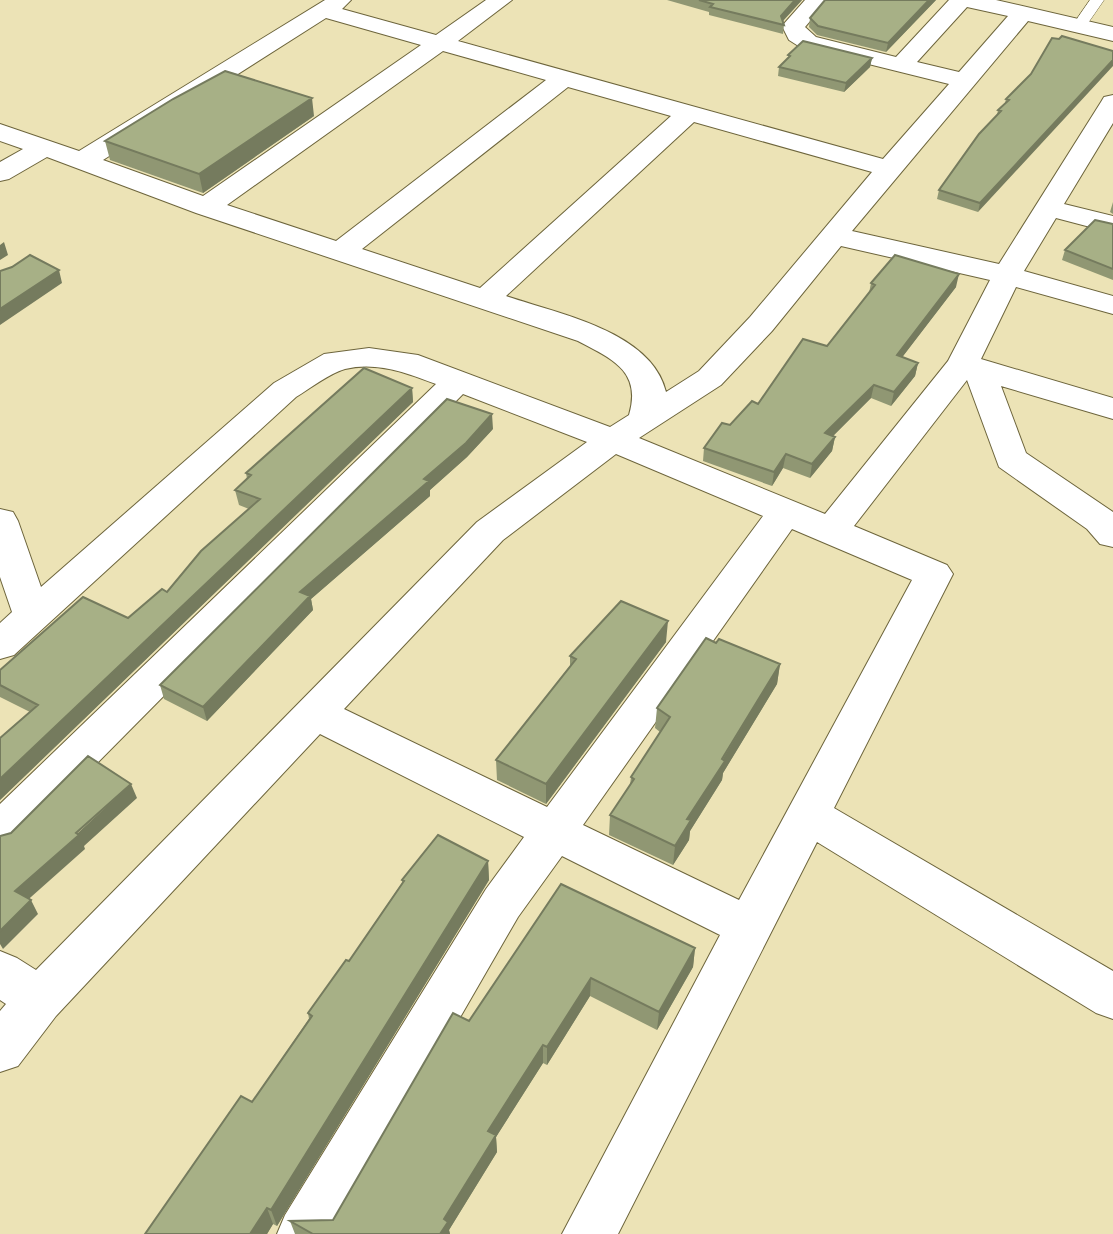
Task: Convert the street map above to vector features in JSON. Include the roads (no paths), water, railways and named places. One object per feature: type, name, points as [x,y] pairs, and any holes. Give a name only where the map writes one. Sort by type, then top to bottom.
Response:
[{"type":"street","points":[[206,207],[501,0]]},
{"type":"street","points":[[817,0],[793,26],[797,35],[823,47],[967,81]]},
{"type":"street","points":[[900,66],[961,0]]},
{"type":"street","points":[[967,0],[1113,34]]},
{"type":"street","points":[[82,161],[331,5],[439,43],[889,169]]},
{"type":"street","points":[[0,1049],[39,1000],[490,531],[629,430],[710,378],[836,236],[889,169],[1023,13]]},
{"type":"street","points":[[340,252],[565,77]]},
{"type":"street","points":[[831,531],[971,367],[1007,275],[1113,102]]},
{"type":"street","points":[[484,301],[689,113]]},
{"type":"street","points":[[0,132],[206,207],[589,334],[628,356],[648,382],[650,396],[629,430]]},
{"type":"street","points":[[1085,145],[1113,151]]},
{"type":"street","points":[[0,173],[44,148]]},
{"type":"street","points":[[1049,208],[1113,225]]},
{"type":"street","points":[[836,236],[1007,275],[1113,305]]},
{"type":"street","points":[[0,645],[285,390],[335,360],[369,357],[407,362],[457,382],[629,430],[785,512],[934,574],[589,1234]]},
{"type":"street","points":[[971,367],[1113,409]]},
{"type":"street","points":[[971,367],[1012,459],[1100,520],[1113,535]]},
{"type":"street","points":[[0,832],[457,382]]},
{"type":"street","points":[[304,1234],[502,903],[785,512]]},
{"type":"street","points":[[0,521],[32,616]]},
{"type":"street","points":[[316,713],[749,927]]},
{"type":"street","points":[[808,815],[1113,997]]},
{"type":"street","points":[[0,973],[39,1000]]},
{"type":"lane","points":[[1079,26],[1097,0]]}]
